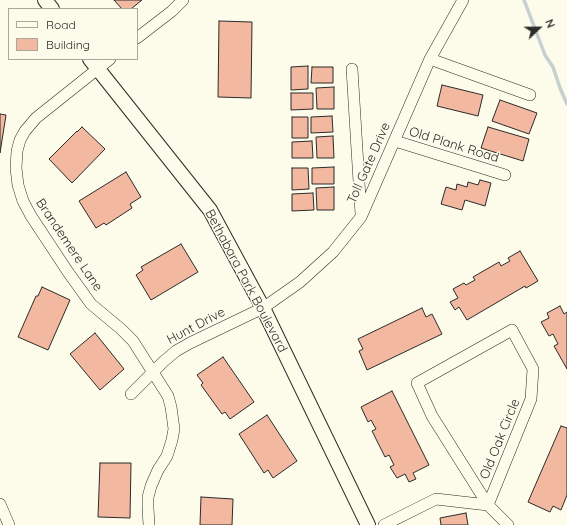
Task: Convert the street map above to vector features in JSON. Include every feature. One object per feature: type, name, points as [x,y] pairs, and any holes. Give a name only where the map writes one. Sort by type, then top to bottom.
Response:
[{"type":"street","points":[[45,0],[51,8]]},
{"type":"street","points":[[138,37],[172,11],[183,0]]},
{"type":"street","name":"Toll Gate Drive","points":[[263,308],[300,282],[317,267],[333,252],[361,217],[430,59],[463,0]]},
{"type":"street","points":[[430,59],[530,95]]},
{"type":"street","name":"Brandemere Lane","points":[[107,60],[94,64],[36,118],[25,131],[20,140],[17,151],[16,168],[18,185],[23,201],[31,216],[91,304],[133,341],[168,396],[174,429],[167,456],[158,470],[148,496],[149,525]]},
{"type":"street","name":"Bethabara Park Boulevard","points":[[94,64],[210,210],[263,308],[368,525]]},
{"type":"street","points":[[352,69],[361,217]]},
{"type":"street","name":"Old Plank Road","points":[[394,141],[505,176]]},
{"type":"street","name":"Hunt Drive","points":[[131,394],[162,362],[190,342],[263,308]]},
{"type":"street","name":"Old Oak Circle","points":[[512,330],[533,369],[531,399],[488,505],[432,416],[417,383],[512,330]]},
{"type":"street","points":[[384,525],[436,499],[488,505],[508,525]]},
{"type":"street","points":[[0,504],[8,525]]},
{"type":"building","points":[[114,0],[142,0],[132,8],[121,8]]},
{"type":"building","points":[[219,21],[252,22],[251,98],[218,97]]},
{"type":"building","points":[[308,66],[308,89],[291,90],[291,67]]},
{"type":"building","points":[[312,67],[333,67],[333,83],[311,83]]},
{"type":"building","points":[[442,85],[483,95],[478,116],[437,106]]},
{"type":"building","points":[[334,87],[334,109],[317,109],[316,88]]},
{"type":"building","points":[[291,93],[313,93],[313,109],[291,110]]},
{"type":"building","points":[[500,100],[537,113],[529,134],[492,121]]},
{"type":"building","points":[[0,114],[6,115],[0,153]]},
{"type":"building","points":[[332,116],[333,132],[311,133],[311,117]]},
{"type":"building","points":[[292,117],[308,117],[308,138],[292,138]]},
{"type":"building","points":[[82,127],[105,149],[72,183],[49,159]]},
{"type":"building","points":[[488,127],[529,139],[523,161],[481,148]]},
{"type":"building","points":[[333,136],[334,158],[317,158],[316,137]]},
{"type":"building","points":[[312,141],[313,158],[292,158],[292,142]]},
{"type":"building","points":[[334,167],[334,184],[312,184],[312,168]]},
{"type":"building","points":[[292,168],[308,168],[309,189],[292,190]]},
{"type":"building","points":[[126,172],[141,197],[130,204],[132,208],[106,225],[104,223],[96,228],[79,201]]},
{"type":"building","points":[[480,180],[491,183],[485,206],[465,200],[462,210],[441,204],[446,187],[456,190],[457,184],[467,187],[468,182],[478,185]]},
{"type":"building","points":[[334,187],[334,210],[317,210],[316,188]]},
{"type":"building","points":[[313,193],[314,210],[292,211],[292,194]]},
{"type":"building","points":[[181,244],[198,272],[151,300],[136,275],[143,270],[141,267]]},
{"type":"building","points":[[520,251],[538,281],[526,288],[525,286],[467,320],[459,307],[455,310],[450,302],[458,298],[453,289],[464,283],[466,285],[475,280],[473,277],[499,262],[501,266],[510,261],[508,258]]},
{"type":"building","points":[[42,287],[70,300],[48,350],[18,337],[36,296],[38,296]]},
{"type":"building","points":[[560,306],[564,314],[567,312],[567,369],[554,346],[558,344],[553,334],[549,336],[541,322],[549,318],[547,313]]},
{"type":"building","points":[[422,308],[426,317],[432,314],[442,334],[367,370],[359,351],[363,349],[358,339]]},
{"type":"building","points":[[95,333],[124,369],[100,390],[70,354]]},
{"type":"building","points":[[223,357],[254,402],[230,419],[225,412],[222,414],[201,385],[203,383],[197,375]]},
{"type":"building","points":[[392,391],[429,465],[413,473],[416,479],[409,482],[405,474],[397,478],[390,467],[394,465],[389,455],[385,457],[372,431],[376,429],[371,420],[368,422],[361,407]]},
{"type":"building","points":[[267,415],[297,461],[273,478],[268,470],[264,473],[239,434]]},
{"type":"building","points":[[561,426],[567,428],[567,495],[561,510],[553,506],[550,512],[528,502]]},
{"type":"building","points":[[100,463],[131,463],[130,518],[98,517]]},
{"type":"building","points":[[201,497],[233,499],[232,525],[200,525]]},
{"type":"building","points":[[466,513],[468,525],[441,525],[440,518]]},
{"type":"waterway","points":[[524,0],[545,55],[553,67],[567,104]]}]
